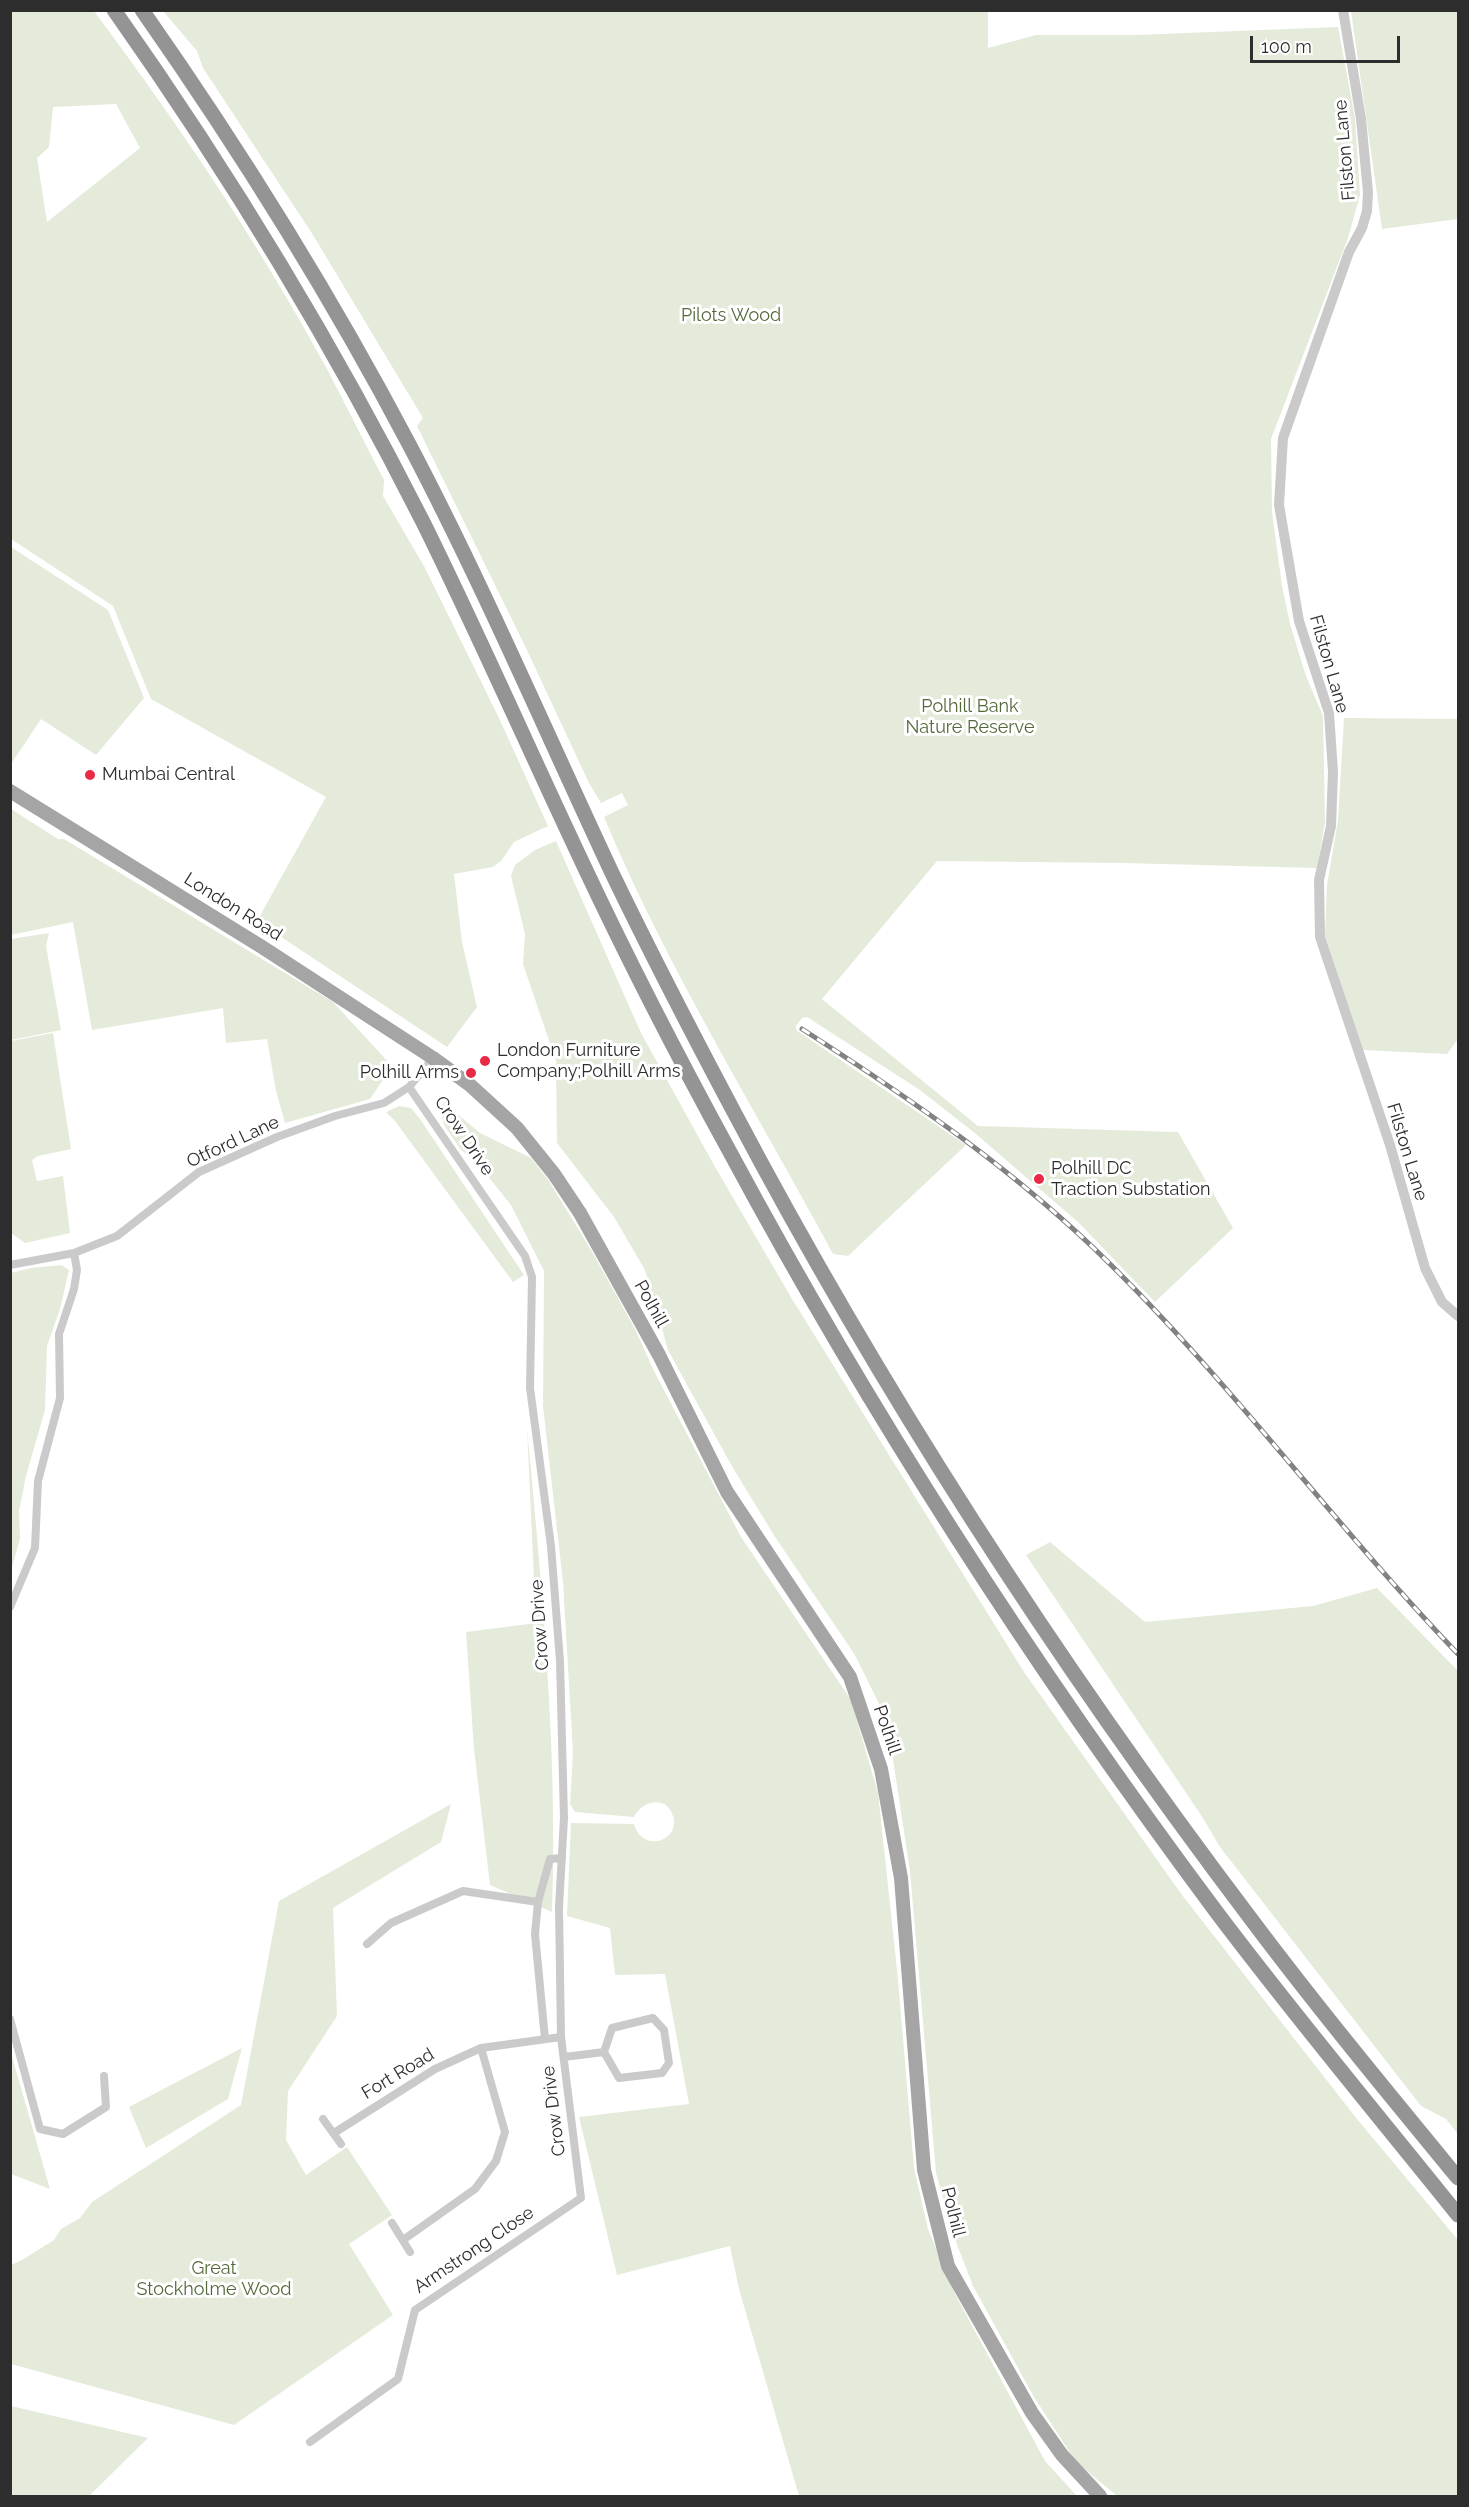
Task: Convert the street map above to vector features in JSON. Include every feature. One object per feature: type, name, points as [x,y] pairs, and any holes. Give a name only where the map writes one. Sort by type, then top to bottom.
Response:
[{"type":"highway","points":[[114,10],[182,108],[245,206],[318,327],[371,422],[445,567],[598,896],[660,1020],[777,1238],[891,1432],[1030,1649],[1153,1825],[1285,2001],[1458,2215]]},
{"type":"highway","points":[[142,10],[250,171],[366,364],[460,546],[616,881],[669,988],[791,1217],[900,1404],[1032,1610],[1168,1807],[1313,1999],[1458,2178]]},
{"type":"main road","name":"London Road","points":[[10,792],[262,946],[433,1058]]},
{"type":"main road","name":"Polhill","points":[[433,1058],[470,1085],[517,1128],[570,1197],[659,1355],[727,1492],[850,1677],[881,1769],[901,1878],[924,2170],[948,2266],[1032,2413],[1062,2455],[1100,2496]]},
{"type":"street","name":"Filston Lane","points":[[1343,10],[1361,119],[1368,192],[1367,211],[1362,228],[1349,252],[1283,438],[1279,505],[1299,621],[1329,713],[1333,771],[1331,815],[1319,880],[1320,937],[1390,1145],[1425,1268],[1442,1302],[1458,1316]]},
{"type":"street","name":"Otford Lane","points":[[10,1265],[74,1253],[117,1236],[200,1172],[277,1137],[335,1116],[384,1103],[409,1087],[433,1058]]},
{"type":"street","name":"Crow Drive","points":[[409,1087],[525,1256],[532,1276],[530,1388],[552,1546],[560,1660],[564,1818],[559,1907],[561,2037],[581,2198]]},
{"type":"street","points":[[10,1607],[35,1548],[38,1481],[60,1398],[59,1334],[74,1289],[76,1270],[74,1253]]},
{"type":"street","points":[[545,2039],[535,1934],[538,1902],[550,1859],[562,1858]]},
{"type":"street","points":[[367,1944],[391,1923],[463,1891],[538,1902]]},
{"type":"street","points":[[653,2018],[664,2030],[669,2063],[662,2073],[619,2078],[604,2052],[612,2028],[653,2018]]},
{"type":"street","points":[[10,2019],[40,2129],[63,2134],[105,2107],[104,2076]]},
{"type":"street","name":"Fort Road","points":[[334,2133],[435,2069],[481,2048],[561,2037]]},
{"type":"street","points":[[403,2240],[475,2189],[496,2161],[505,2132],[481,2048]]},
{"type":"street","points":[[564,2057],[604,2052]]},
{"type":"street","points":[[323,2119],[341,2144]]},
{"type":"street","name":"Armstrong Close","points":[[310,2442],[398,2379],[415,2310],[581,2198]]},
{"type":"street","points":[[392,2223],[410,2252]]},
{"type":"green space","points":[[11,10],[94,11],[217,186],[302,324],[384,480],[383,496],[424,566],[499,718],[548,826],[514,842],[501,861],[493,867],[454,874],[462,942],[477,1007],[447,1047],[257,921],[326,797],[151,699],[113,606],[11,539]],"holes":[[[116,104],[140,148],[47,222],[37,158],[49,147],[53,107]]]},
{"type":"green space","points":[[988,10],[988,48],[1036,35],[1136,35],[1338,27],[1355,118],[1360,195],[1348,238],[1271,439],[1272,512],[1282,586],[1290,624],[1306,676],[1323,716],[1325,822],[1317,868],[937,861],[822,999],[978,1126],[1178,1132],[1233,1228],[1155,1302],[1079,1223],[976,1134],[920,1090],[807,1017],[802,1018],[796,1030],[966,1145],[848,1256],[833,1254],[655,929],[604,817],[628,805],[622,793],[601,803],[589,783],[525,646],[417,426],[423,418],[313,235],[203,68],[197,51],[163,11]]},
{"type":"green space","points":[[1351,11],[1458,11],[1458,219],[1382,229]]},
{"type":"green space","points":[[11,547],[108,610],[144,698],[96,755],[41,719],[11,764]]},
{"type":"green space","points":[[1344,718],[1458,719],[1458,1039],[1447,1054],[1362,1050],[1325,935],[1327,885],[1338,820]]},
{"type":"green space","points":[[11,809],[333,1002],[392,1066],[370,1099],[285,1123],[276,1091],[267,1039],[226,1043],[223,1008],[92,1030],[73,922],[11,935]]},
{"type":"green space","points":[[556,841],[641,1033],[714,1165],[792,1299],[1024,1672],[1182,1895],[1357,2119],[1458,2240],[1458,2496],[1117,2496],[1076,2462],[1034,2397],[973,2286],[956,2242],[936,2173],[910,1871],[887,1720],[855,1655],[777,1540],[733,1468],[668,1350],[645,1270],[614,1217],[557,1143],[556,1061],[523,964],[525,934],[511,876],[515,865],[535,850]]},
{"type":"green space","points":[[49,933],[46,946],[61,1030],[11,1040],[11,939]]},
{"type":"green space","points":[[53,1033],[71,1149],[38,1156],[32,1160],[37,1181],[63,1176],[70,1233],[25,1243],[11,1233],[11,1041]]},
{"type":"green space","points":[[444,1103],[480,1133],[531,1158],[549,1181],[635,1329],[655,1373],[741,1537],[851,1700],[878,1793],[898,1979],[914,2168],[928,2229],[955,2294],[1045,2461],[1077,2496],[799,2496],[739,2289],[730,2246],[617,2275],[579,2117],[689,2104],[665,1974],[615,1975],[610,1928],[567,1916],[571,1823],[634,1824],[638,1833],[645,1839],[660,1841],[671,1832],[674,1825],[673,1816],[666,1805],[654,1802],[643,1807],[634,1817],[575,1812],[570,1804],[573,1752],[563,1582],[543,1406],[544,1271],[511,1205],[475,1160],[461,1150],[444,1125],[439,1107]]},
{"type":"green space","points":[[399,1106],[411,1108],[420,1119],[524,1275],[513,1282],[395,1121],[386,1112]]},
{"type":"green space","points":[[61,1265],[69,1270],[60,1309],[47,1346],[45,1410],[26,1476],[19,1511],[20,1539],[11,1570],[11,1273]]},
{"type":"green space","points":[[527,1428],[551,1730],[552,1912],[490,1885],[474,1749],[466,1632],[536,1623]]},
{"type":"green space","points":[[1050,1542],[1145,1622],[1313,1606],[1377,1588],[1458,1671],[1458,2134],[1446,2119],[1421,2106],[1220,1847],[1203,1818],[1026,1555]]},
{"type":"green space","name":"Great Stockholme Wood","points":[[451,1804],[441,1842],[333,1908],[337,2016],[288,2091],[286,2140],[306,2175],[347,2147],[392,2215],[349,2244],[393,2315],[234,2425],[11,2364],[11,2265],[54,2240],[61,2229],[80,2218],[92,2202],[241,2105],[279,1901]]},
{"type":"green space","points":[[242,2048],[228,2099],[146,2148],[129,2107]]},
{"type":"green space","points":[[11,2053],[50,2189],[11,2174]]},
{"type":"green space","points":[[11,2406],[148,2438],[89,2496],[11,2496]]},
{"type":"railway","points":[[802,1029],[883,1082],[963,1139],[1002,1168],[1076,1231],[1157,1312],[1201,1360],[1371,1558],[1458,1654]]},
{"type":"place","name":"Mumbai Central","points":[[90,775]]},
{"type":"place","name":"London Furniture Company;Polhill Arms","points":[[485,1061]]},
{"type":"place","name":"Polhill Arms","points":[[471,1073]]},
{"type":"place","name":"Polhill DC Traction Substation","points":[[1039,1179]]},
{"type":"park label","name":"Pilots Wood","points":[[731,316]]},
{"type":"park label","name":"Polhill Bank Nature Reserve","points":[[970,717]]}]
